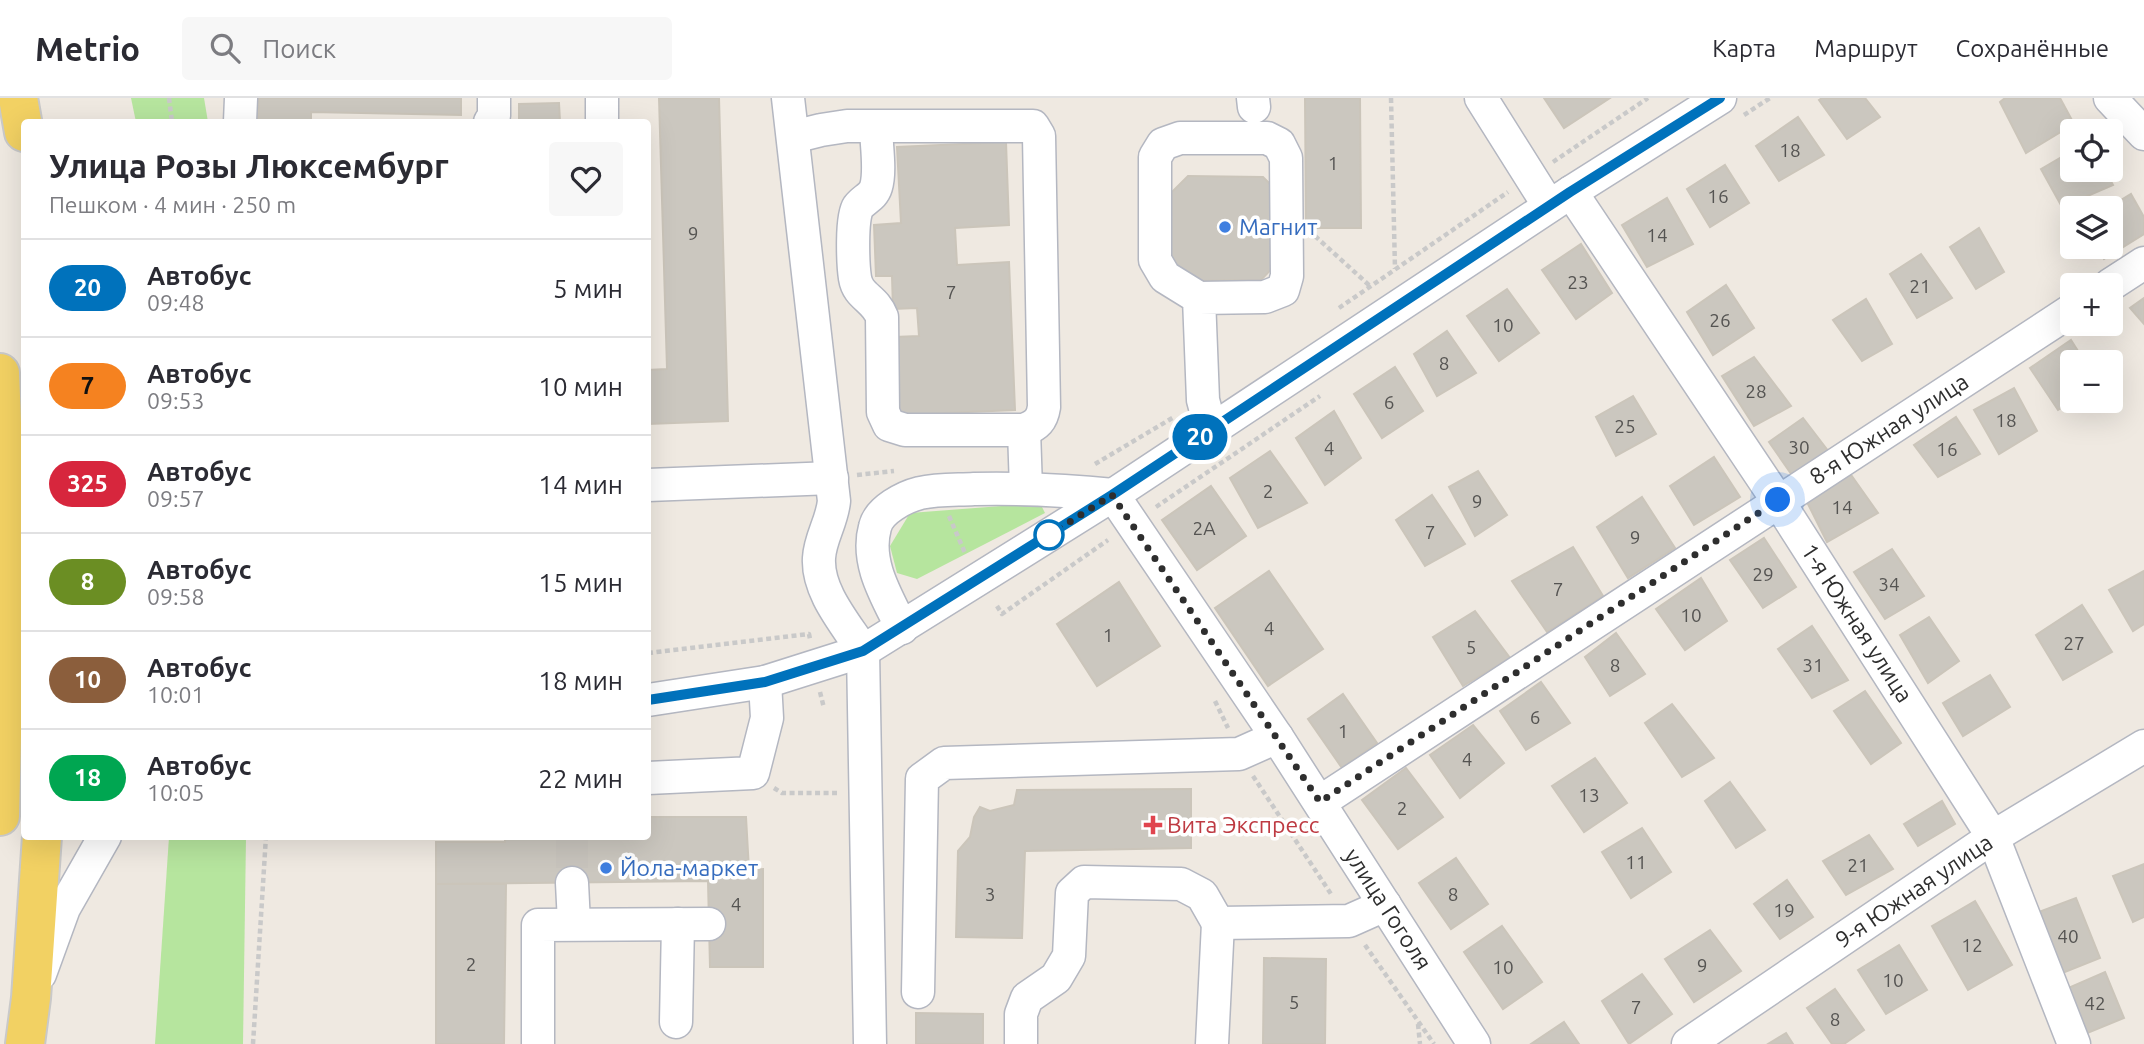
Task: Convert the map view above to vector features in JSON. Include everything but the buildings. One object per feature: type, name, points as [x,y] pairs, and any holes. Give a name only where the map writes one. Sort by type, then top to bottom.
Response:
[{"type":"main road","points":[[18,98],[22,119]]},
{"type":"main road","points":[[0,373],[4,632],[0,816]]},
{"type":"main road","points":[[25,1044],[31,998],[42,840]]},
{"type":"street","points":[[240,119],[242,98]]},
{"type":"street","points":[[492,119],[494,98]]},
{"type":"street","points":[[602,98],[602,119]]},
{"type":"street","points":[[788,98],[834,500],[832,517],[823,537],[819,560],[822,582],[834,607],[863,651],[870,1044]]},
{"type":"street","name":"1-я Южная улица","points":[[1481,98],[1531,177],[1560,199],[1778,500],[1993,837],[2074,1044]]},
{"type":"street","points":[[2110,98],[2144,134]]},
{"type":"street","points":[[651,700],[765,682],[863,651],[1112,495],[1560,199],[1728,109]]},
{"type":"street","points":[[793,137],[821,130],[876,127],[1033,126],[1039,136],[1044,407],[1042,418],[1036,425],[1024,430],[905,430],[889,425],[883,412],[882,317],[878,305],[860,292],[855,279],[854,217],[858,207],[873,194],[877,185],[876,127]]},
{"type":"street","points":[[1180,138],[1267,138],[1279,144],[1286,158],[1287,276],[1283,290],[1265,297],[1199,298],[1165,277],[1156,260],[1155,157],[1163,144],[1180,138]]},
{"type":"street","points":[[2123,277],[2144,263]]},
{"type":"street","points":[[1199,298],[1203,400],[1211,430]]},
{"type":"street","name":"8-я Южная улица","points":[[1320,802],[2060,318]]},
{"type":"street","points":[[1024,430],[1026,489]]},
{"type":"street","points":[[651,485],[832,478]]},
{"type":"street","points":[[902,628],[879,582],[873,548],[875,524],[893,505],[918,494],[940,490],[1067,490],[1112,495]]},
{"type":"street","name":"улица Гоголя","points":[[1112,495],[1320,802],[1475,1044]]},
{"type":"street","points":[[651,778],[753,774],[767,718],[765,682]]},
{"type":"street","points":[[918,992],[922,779],[943,763],[1239,754],[1277,737]]},
{"type":"street","name":"9-я Южная улица","points":[[1688,1044],[1993,837],[2144,746]]},
{"type":"street","points":[[31,998],[64,908],[102,840]]},
{"type":"street","points":[[1021,1044],[1021,1014],[1027,998],[1056,978],[1069,956],[1072,893],[1084,882],[1181,884],[1202,895],[1217,923],[1212,1044]]},
{"type":"street","points":[[572,883],[574,923]]},
{"type":"street","points":[[1217,923],[1349,921],[1385,905]]},
{"type":"street","points":[[538,1044],[538,925],[694,924],[676,1022]]},
{"type":"path","points":[[169,98],[172,119]]},
{"type":"path","points":[[1391,98],[1395,269]]},
{"type":"path","points":[[1337,309],[1648,98]]},
{"type":"path","points":[[1728,109],[1770,98]]},
{"type":"path","points":[[1286,210],[1370,286]]},
{"type":"path","points":[[997,606],[1002,614],[1325,393]]},
{"type":"path","points":[[1093,466],[1203,400]]},
{"type":"path","points":[[832,478],[897,471]]},
{"type":"path","points":[[1214,697],[1239,754],[1434,1044]]},
{"type":"path","points":[[253,1044],[266,840]]},
{"type":"path","points":[[1417,1020],[1420,1044]]},
{"type":"green space","points":[[131,98],[204,98],[208,119],[135,119]]},
{"type":"green space","points":[[1040,503],[1045,513],[917,579],[897,573],[890,546],[910,513]]},
{"type":"green space","points":[[169,840],[246,840],[243,1044],[155,1044]]},
{"type":"tunnel","points":[[572,840],[572,883]]},
{"type":"bus line","name":"20","points":[[651,700],[765,682],[863,651],[1112,495],[1570,192],[1720,98]]},
{"type":"place","name":"Магнит","points":[[1225,227]]},
{"type":"place","name":"Вита Экспресс","points":[[1153,825]]},
{"type":"place","name":"Йола-маркет","points":[[606,868]]},
{"type":"route","points":[[1049,535],[1112,495],[1320,802],[1778,500]]}]
